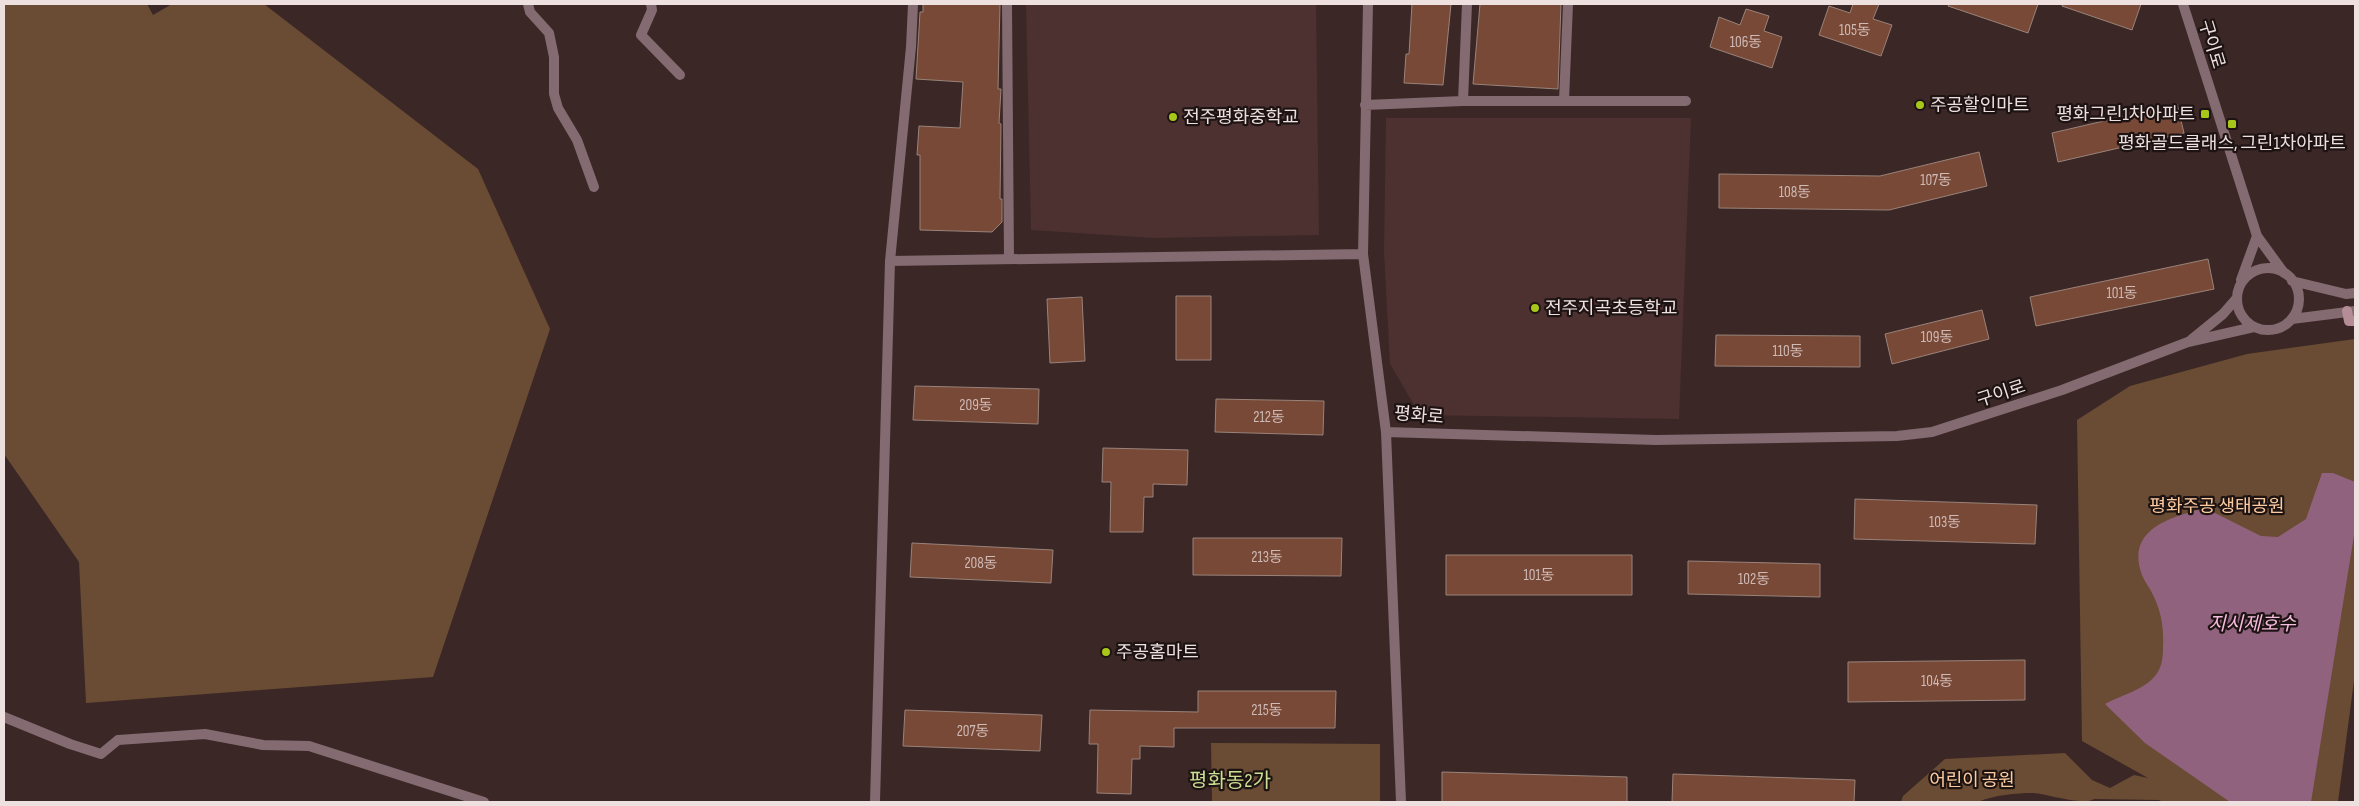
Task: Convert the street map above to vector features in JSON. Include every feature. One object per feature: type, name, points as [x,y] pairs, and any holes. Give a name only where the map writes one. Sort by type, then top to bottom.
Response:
[{"type":"street","points":[[528,4],[530,12],[548,33],[554,57],[554,94],[558,108],[577,140],[594,186]]},
{"type":"street","points":[[651,4],[652,10],[640,35],[680,75]]},
{"type":"street","points":[[874,802],[890,261],[910,47],[912,4]]},
{"type":"street","points":[[1007,4],[1009,259]]},
{"type":"street","name":"평화로","points":[[1368,4],[1363,254],[1386,432],[1656,440],[1816,437]]},
{"type":"street","points":[[1463,101],[1467,4]]},
{"type":"street","points":[[1564,101],[1568,4]]},
{"type":"street","name":"구이로","points":[[2183,4],[2257,236],[2284,273],[2292,280],[2346,294],[2355,293]]},
{"type":"street","points":[[1365,105],[1463,101],[1686,101]]},
{"type":"street","points":[[2254,327],[2241,316],[2236,299],[2238,288],[2257,236]]},
{"type":"street","points":[[890,261],[1363,254]]},
{"type":"street","points":[[2238,288],[2243,280],[2258,270],[2276,269],[2284,273]]},
{"type":"street","points":[[2292,280],[2299,300],[2297,310],[2292,319]]},
{"type":"street","name":"구이로","points":[[2188,342],[2223,314],[2236,299]]},
{"type":"street","points":[[2351,311],[2349,321],[2355,321]]},
{"type":"street","name":"구이로","points":[[1816,437],[1897,436],[1932,432],[2062,390],[2188,342],[2254,327],[2263,330],[2274,330],[2284,326],[2292,319],[2351,311]]},
{"type":"street","points":[[1386,432],[1401,802]]},
{"type":"street","points":[[4,717],[101,754],[118,740],[205,734],[263,745],[309,746],[484,802]]},
{"type":"shaded area","name":"전주평화중학교","points":[[1026,4],[1316,4],[1319,235],[1154,238],[1031,230]]},
{"type":"shaded area","name":"전주지곡초등학교","points":[[1386,118],[1691,118],[1679,419],[1420,415],[1390,364],[1384,252]]},
{"type":"green space","points":[[4,4],[147,4],[153,15],[172,4],[264,4],[478,169],[550,329],[433,677],[86,703],[79,562],[4,454]]},
{"type":"green space","name":"평화주공 생태공원","points":[[2355,339],[2355,673],[2338,802],[2163,802],[2159,800],[2094,799],[2082,801],[2033,793],[2019,793],[1978,802],[1901,802],[1903,796],[1945,759],[2065,753],[2092,780],[2110,788],[2134,775],[2148,778],[2082,741],[2077,420],[2130,386],[2247,354]]},
{"type":"green space","points":[[1211,743],[1380,744],[1380,802],[1212,802]]},
{"type":"water","name":"지시제호수","points":[[2322,473],[2333,473],[2355,482],[2355,529],[2311,802],[2230,802],[2145,743],[2105,704],[2151,681],[2162,662],[2161,618],[2154,598],[2142,575],[2138,559],[2140,546],[2145,536],[2154,528],[2178,516],[2205,508],[2261,536],[2278,537],[2306,519]]},
{"type":"building","points":[[923,4],[1000,4],[998,89],[1001,89],[999,123],[1001,124],[1000,199],[1002,199],[1002,222],[992,232],[920,230],[920,155],[917,155],[919,126],[960,128],[963,82],[916,79],[920,12],[923,12]]},
{"type":"building","points":[[1412,4],[1451,4],[1443,85],[1404,83],[1406,54],[1409,54]]},
{"type":"building","points":[[1480,4],[1561,4],[1558,89],[1473,84]]},
{"type":"building","points":[[1853,4],[1879,4],[1873,19],[1892,25],[1881,56],[1819,35],[1829,6],[1850,13]]},
{"type":"building","points":[[1949,4],[2038,4],[2028,33],[1948,6]]},
{"type":"building","points":[[2063,4],[2141,4],[2132,30],[2062,6]]},
{"type":"building","points":[[1746,9],[1769,16],[1764,31],[1782,37],[1772,68],[1710,47],[1719,17],[1740,25]]},
{"type":"building","points":[[2177,104],[2184,133],[2058,162],[2052,133]]},
{"type":"building","points":[[1979,152],[1987,186],[1889,210],[1719,208],[1719,174],[1880,176]]},
{"type":"building","points":[[2208,259],[2214,289],[2036,326],[2030,297]]},
{"type":"building","points":[[1176,296],[1211,296],[1211,360],[1176,360]]},
{"type":"building","points":[[1082,297],[1085,361],[1050,363],[1047,299]]},
{"type":"building","points":[[1982,310],[1989,339],[1892,364],[1885,334]]},
{"type":"building","points":[[1716,335],[1860,336],[1860,367],[1715,366]]},
{"type":"building","points":[[915,386],[1039,389],[1038,424],[913,420]]},
{"type":"building","points":[[1216,399],[1324,401],[1323,435],[1215,432]]},
{"type":"building","points":[[1103,448],[1188,450],[1187,485],[1153,484],[1153,497],[1144,497],[1143,532],[1110,532],[1111,482],[1102,482]]},
{"type":"building","points":[[1855,499],[2037,505],[2035,544],[1854,539]]},
{"type":"building","points":[[1193,538],[1342,538],[1341,576],[1193,575]]},
{"type":"building","points":[[912,543],[1053,550],[1051,583],[910,577]]},
{"type":"building","points":[[1446,555],[1632,555],[1632,595],[1446,595]]},
{"type":"building","points":[[1688,561],[1820,564],[1820,597],[1688,594]]},
{"type":"building","points":[[2025,660],[2025,700],[1848,702],[1848,662]]},
{"type":"building","points":[[1198,691],[1336,691],[1335,728],[1174,728],[1174,747],[1140,746],[1140,759],[1132,759],[1131,794],[1097,793],[1098,744],[1089,744],[1090,710],[1198,712]]},
{"type":"building","points":[[905,710],[1042,715],[1040,751],[903,746]]},
{"type":"building","points":[[1442,772],[1627,777],[1627,802],[1442,802]]},
{"type":"building","points":[[1673,774],[1855,780],[1854,802],[1672,802]]},
{"type":"place","name":"주공할인마트","points":[[1920,105]]},
{"type":"place","name":"평화그린1차아파트","points":[[2205,114]]},
{"type":"place","name":"전주평화중학교","points":[[1173,117]]},
{"type":"place","name":"평화골드클래스, 그린1차아파트","points":[[2232,124]]},
{"type":"place","name":"전주지곡초등학교","points":[[1535,308]]},
{"type":"place","name":"주공홈마트","points":[[1106,652]]},
{"type":"district","name":"평화동2가","points":[[1230,780]]},
{"type":"park label","name":"어린이 공원","points":[[1972,780]]}]
